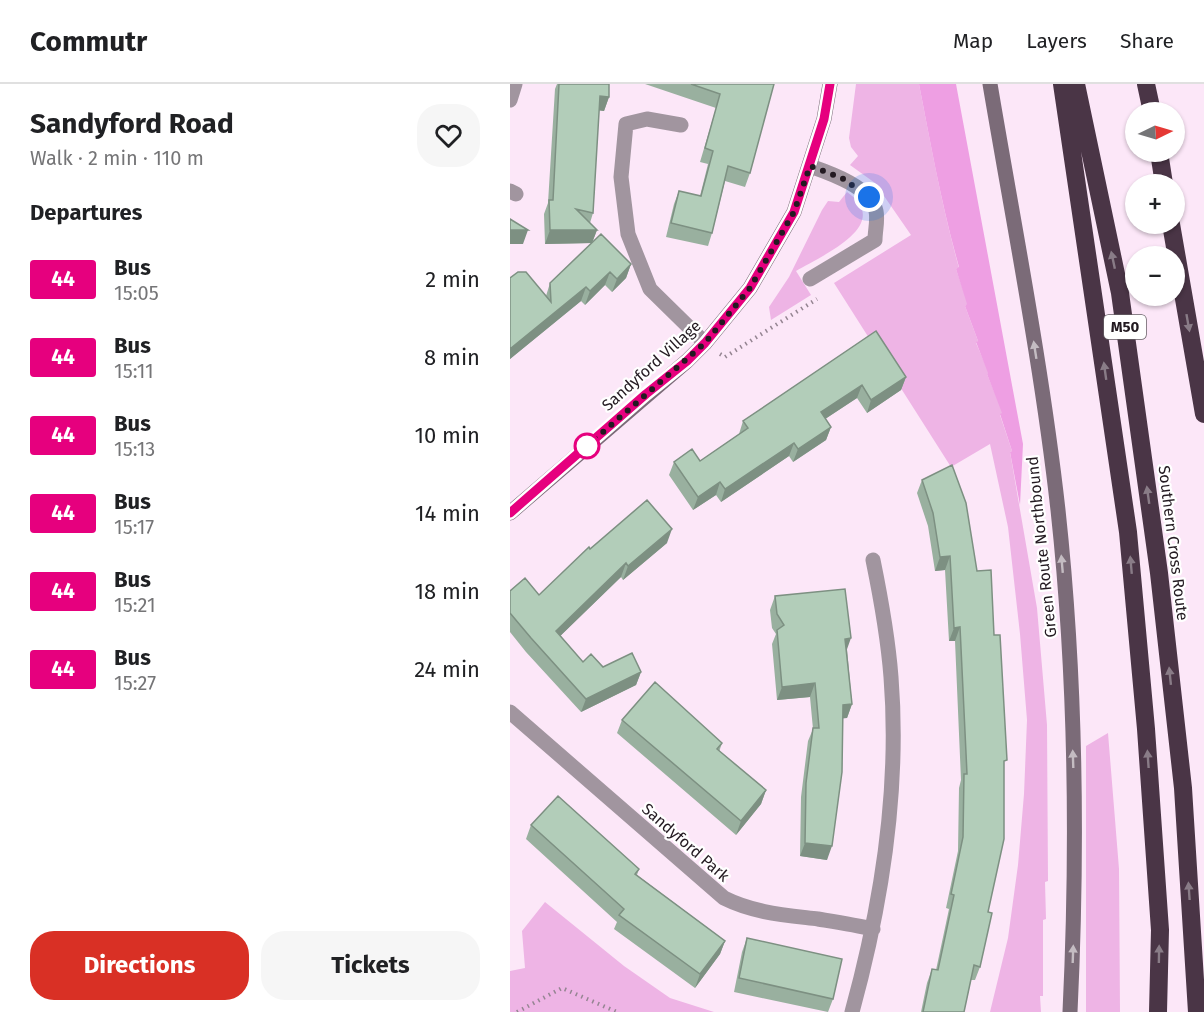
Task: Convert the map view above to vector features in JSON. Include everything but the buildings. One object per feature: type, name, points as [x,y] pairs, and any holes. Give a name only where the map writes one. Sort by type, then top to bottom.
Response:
[{"type":"highway","points":[[1062,84],[1128,532],[1146,729],[1160,930],[1158,1012]]},
{"type":"highway","name":"Southern Cross Route","points":[[1076,84],[1120,293],[1159,573],[1182,788],[1197,1012]]},
{"type":"highway","points":[[1146,84],[1150,102]]},
{"type":"highway","points":[[1173,234],[1204,414]]},
{"type":"main road","name":"Sandyford Village","points":[[510,513],[705,343],[750,288],[794,212],[824,119],[830,84]]},
{"type":"main road","name":"Green Route Northbound","points":[[990,84],[1027,296],[1059,522],[1074,767],[1074,884],[1070,1012]]},
{"type":"street","points":[[510,100],[515,84]]},
{"type":"street","points":[[681,124],[647,119],[626,124],[622,188],[628,234],[651,289],[705,343]]},
{"type":"street","points":[[810,166],[842,178],[869,197],[876,210],[875,240],[810,279]]},
{"type":"street","points":[[852,1012],[884,876],[891,804],[893,730],[891,679],[886,629],[873,560]]},
{"type":"street","name":"Sandyford Park","points":[[510,712],[724,898],[738,905],[767,913],[873,929]]},
{"type":"path","points":[[705,343],[725,357],[821,297],[810,279]]},
{"type":"path","points":[[517,1012],[562,988],[618,1012]]},
{"type":"shaded area","points":[[856,84],[919,84],[942,199],[959,268],[956,269],[968,304],[965,306],[978,341],[976,343],[989,373],[987,374],[1003,413],[1000,415],[1012,451],[1010,452],[1037,608],[1047,725],[1048,881],[1045,882],[1046,919],[1043,920],[1041,1012],[990,1012],[1008,938],[1018,865],[1027,720],[1008,527],[990,444],[951,467],[834,283],[911,235],[875,183],[850,165],[858,156],[851,147],[849,138]]},
{"type":"shaded area","points":[[919,84],[956,84],[1023,444],[1020,505],[1010,452],[1012,451],[1000,414],[1002,413],[976,342],[978,341],[965,306],[967,304],[956,269],[959,267],[942,199]]},
{"type":"shaded area","points":[[847,192],[860,204],[863,216],[859,228],[836,248],[796,271],[811,295],[771,320],[769,307],[789,277],[822,210],[828,201],[839,202]]},
{"type":"shaded area","points":[[1108,733],[1119,869],[1120,1012],[1086,1012],[1086,746]]},
{"type":"shaded area","points":[[545,902],[624,966],[670,998],[714,1012],[510,1012],[510,971],[525,968],[522,931]]},
{"type":"bus line","name":"44","points":[[510,513],[687,361],[705,343],[750,288],[794,212],[824,119],[830,84]]},
{"type":"route","points":[[587,446],[687,361],[705,343],[750,288],[794,212],[810,166],[842,178],[869,197]]}]
